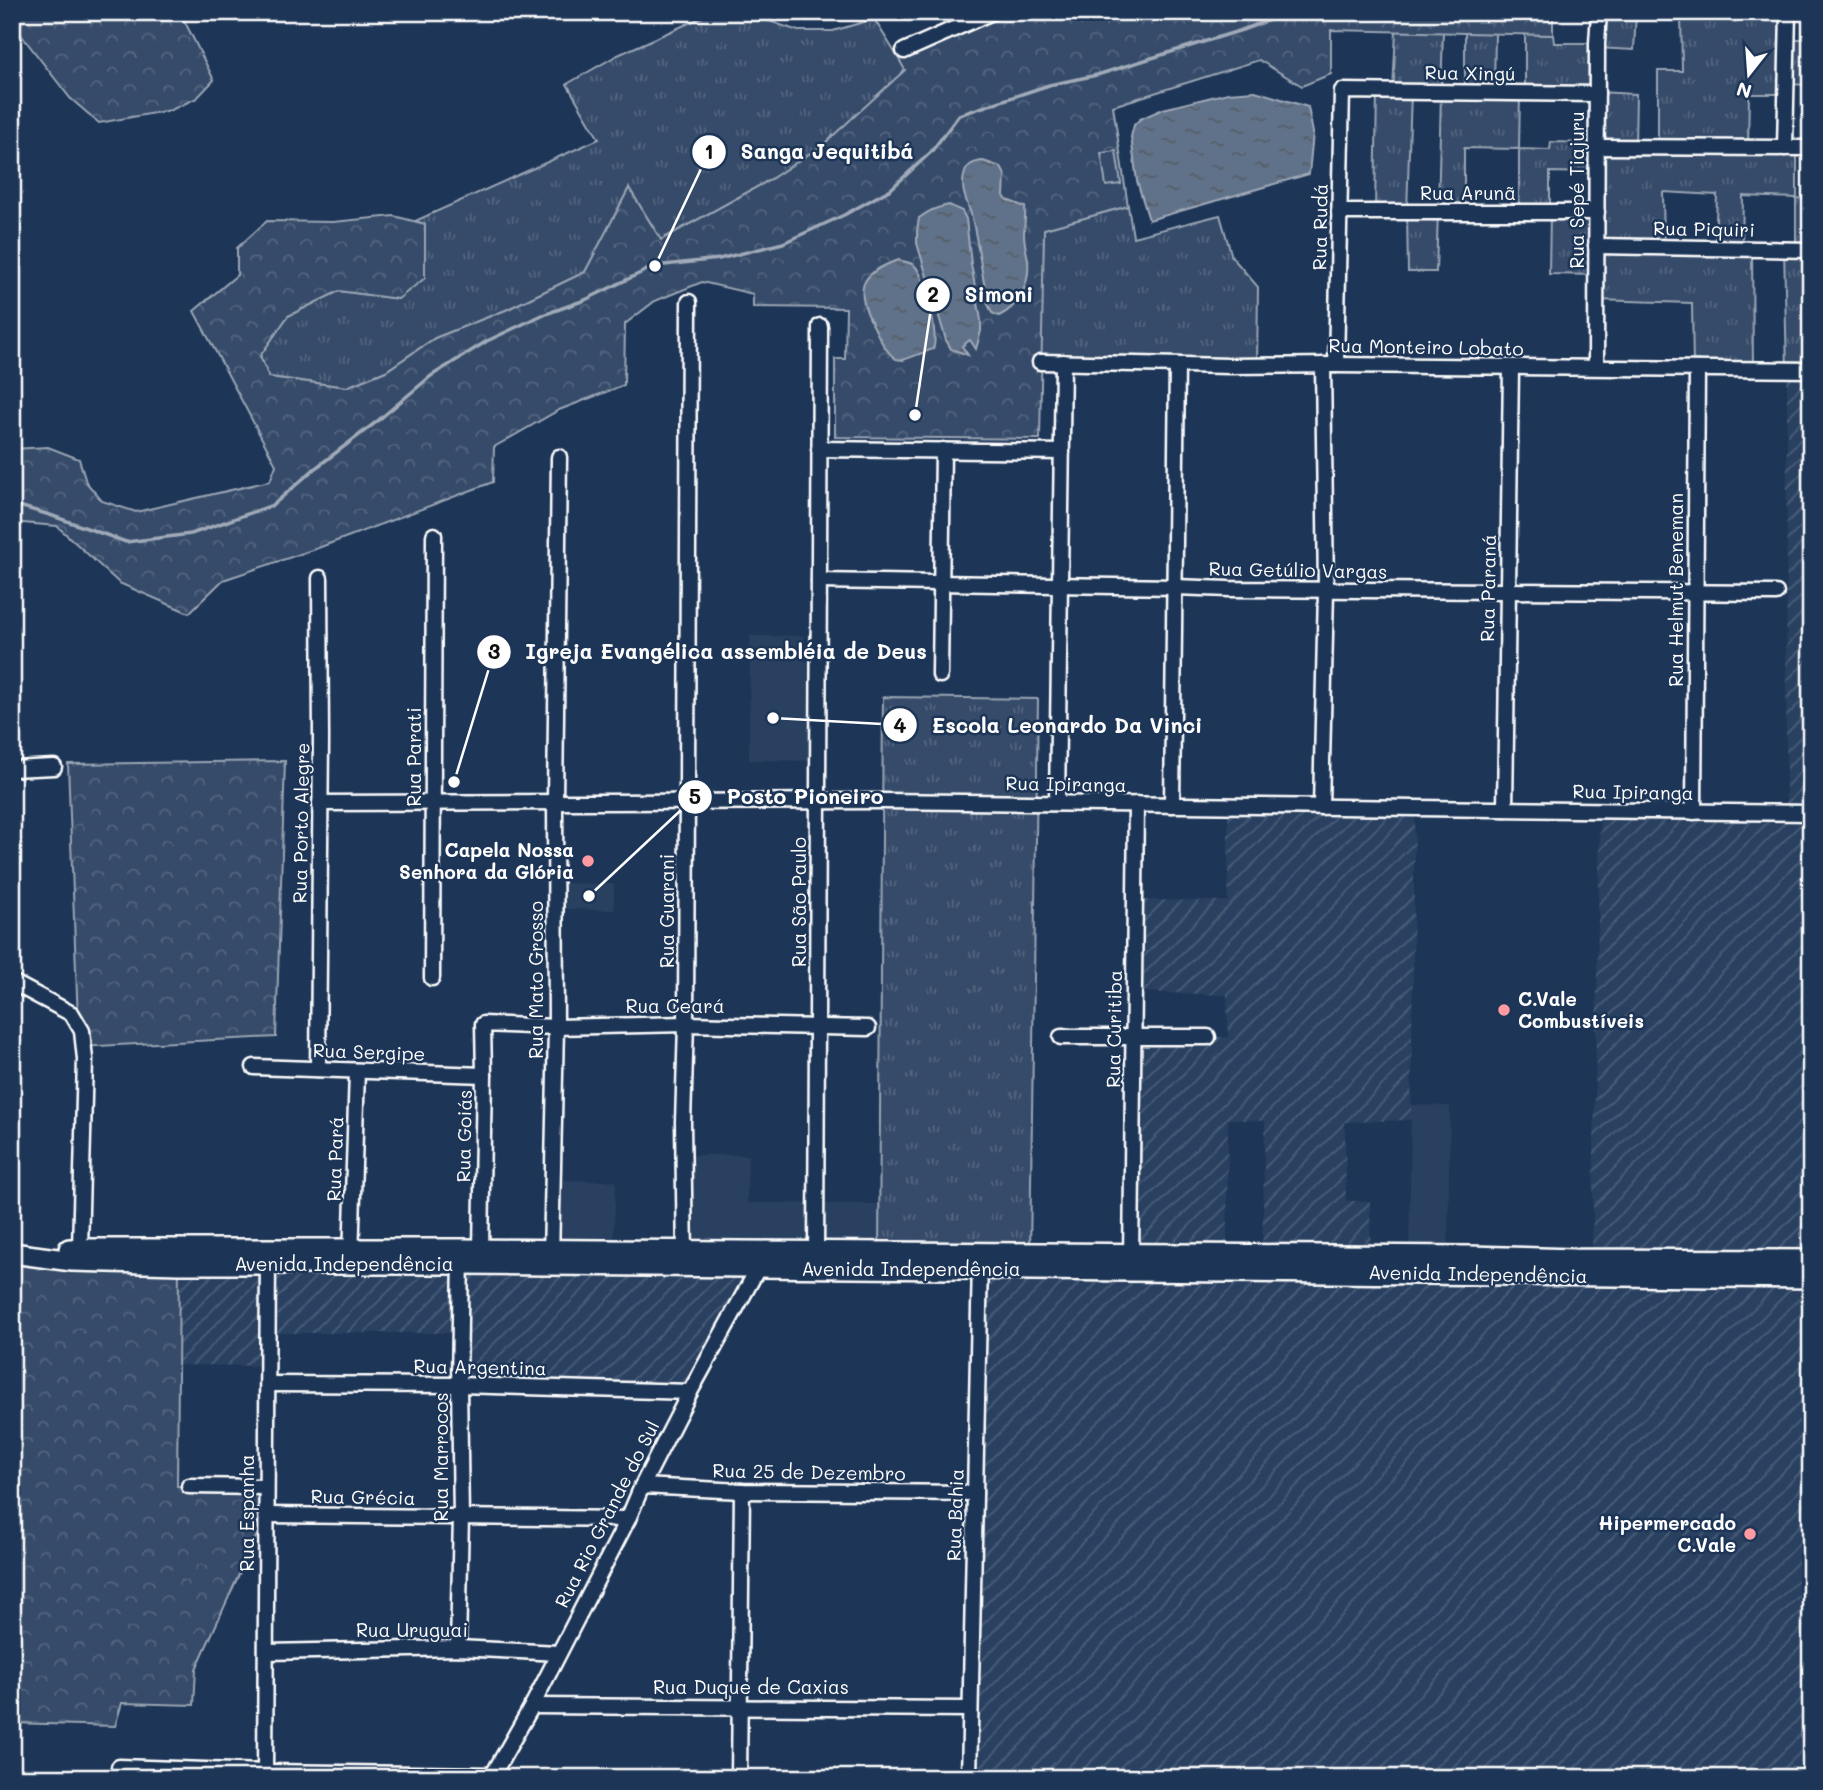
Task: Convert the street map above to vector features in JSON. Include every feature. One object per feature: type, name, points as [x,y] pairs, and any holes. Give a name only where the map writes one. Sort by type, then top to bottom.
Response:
[{"type":"main road","name":"Avenida Independência","points":[[12,1252],[80,1248],[230,1256]]},
{"type":"main road","name":"Avenida Independência","points":[[461,1257],[481,1249],[551,1258]]},
{"type":"main road","name":"Avenida Independência","points":[[12,1252],[72,1261],[230,1256],[1131,1263],[1811,1260]]},
{"type":"main road","name":"Avenida Independência","points":[[1201,1263],[1811,1278]]},
{"type":"street","points":[[904,51],[969,16],[992,12]]},
{"type":"street","name":"Rua Sepé Tiajuru","points":[[1596,368],[1599,12]]},
{"type":"street","points":[[1785,148],[1788,12]]},
{"type":"street","name":"Rua Xingú","points":[[1342,91],[1597,94]]},
{"type":"street","name":"Rua Rudá","points":[[1321,807],[1329,365],[1339,212],[1342,91]]},
{"type":"street","points":[[1597,147],[1811,148]]},
{"type":"street","name":"Rua Arunã","points":[[1339,212],[1597,212]]},
{"type":"street","name":"Rua Piquiri","points":[[1597,246],[1811,250]]},
{"type":"street","name":"Rua Guarani","points":[[685,1259],[683,1122],[686,1024],[689,302]]},
{"type":"street","name":"Rua São Paulo","points":[[816,1260],[820,326]]},
{"type":"street","name":"Rua Monteiro Lobato","points":[[1040,362],[1811,370]]},
{"type":"street","points":[[1057,803],[1063,362]]},
{"type":"street","points":[[1172,805],[1177,365]]},
{"type":"street","name":"Rua Paraná","points":[[1505,809],[1511,367]]},
{"type":"street","name":"Rua Helmut Beneman","points":[[1694,812],[1697,369]]},
{"type":"street","points":[[819,449],[1062,452]]},
{"type":"street","points":[[940,675],[943,450]]},
{"type":"street","name":"Rua Mato Grosso","points":[[551,1258],[556,1027],[555,802],[559,457]]},
{"type":"street","name":"Rua Parati","points":[[432,978],[435,535]]},
{"type":"street","name":"Rua Porto Alegre","points":[[318,1069],[320,578]]},
{"type":"street","name":"Rua Getúlio Vargas","points":[[819,581],[1229,589],[1776,593]]},
{"type":"street","points":[[12,769],[54,767]]},
{"type":"street","name":"Rua Ipiranga","points":[[320,803],[819,801],[1811,813]]},
{"type":"street","name":"Rua Curitiba","points":[[1131,1263],[1136,804]]},
{"type":"street","points":[[12,982],[72,1014],[82,1031],[85,1059],[80,1248]]},
{"type":"street","name":"Rua Ceará","points":[[483,1024],[556,1027],[686,1024],[868,1028]]},
{"type":"street","name":"Rua Goiás","points":[[481,1249],[483,1024]]},
{"type":"street","points":[[1060,1037],[1208,1037]]},
{"type":"street","name":"Rua Sergipe","points":[[254,1067],[484,1075]]},
{"type":"street","name":"Rua Pará","points":[[351,1257],[357,1070]]},
{"type":"street","name":"Rua Espanha","points":[[265,1775],[268,1256]]},
{"type":"street","name":"Rua Marrocos","points":[[458,1648],[461,1257]]},
{"type":"street","name":"Rua Rio Grande do Sul","points":[[492,1776],[532,1706],[690,1392],[762,1260]]},
{"type":"street","name":"Rua Bahia","points":[[969,1778],[980,1261]]},
{"type":"street","name":"Rua Argentina","points":[[268,1384],[459,1385],[690,1392]]},
{"type":"street","points":[[189,1486],[266,1487]]},
{"type":"street","name":"Rua 25 de Dezembro","points":[[642,1486],[743,1491],[975,1493]]},
{"type":"street","points":[[739,1778],[743,1491]]},
{"type":"street","name":"Rua Grécia","points":[[266,1515],[628,1519]]},
{"type":"street","name":"Rua Uruguai","points":[[267,1652],[458,1648],[558,1653]]},
{"type":"street","name":"Rua Duque de Caxias","points":[[532,1706],[970,1709]]},
{"type":"street","points":[[119,1767],[265,1775],[492,1776]]},
{"type":"shaded area","points":[[1787,370],[1811,370],[1811,1260],[1592,1259],[1600,811],[1786,813]]},
{"type":"shaded area","points":[[750,636],[804,636],[804,661],[819,662],[819,761],[749,760]]},
{"type":"shaded area","points":[[1228,806],[1415,808],[1411,1120],[1345,1122],[1346,1201],[1370,1201],[1371,1256],[1262,1256],[1265,1121],[1228,1119],[1227,1256],[1131,1255],[1133,1037],[1228,1037],[1227,995],[1134,992],[1135,900],[1228,901]]},
{"type":"shaded area","points":[[563,883],[614,884],[614,910],[564,909]]},
{"type":"shaded area","points":[[1411,1105],[1450,1106],[1448,1256],[1409,1257]]},
{"type":"shaded area","points":[[684,1155],[748,1155],[747,1203],[879,1204],[879,1253],[685,1251]]},
{"type":"shaded area","points":[[554,1180],[616,1181],[613,1251],[551,1250]]},
{"type":"shaded area","points":[[179,1264],[758,1268],[690,1392],[459,1385],[459,1333],[268,1333],[268,1366],[178,1365]]},
{"type":"shaded area","points":[[980,1269],[1811,1278],[1811,1778],[969,1778]]},
{"type":"green space","points":[[12,12],[180,12],[214,80],[197,98],[171,110],[99,123],[70,98],[12,23]]},
{"type":"green space","points":[[992,12],[1553,12],[1553,35],[1331,30],[1331,74],[1302,86],[1259,60],[1113,106],[1128,206],[1044,229],[1040,439],[835,437],[835,359],[845,359],[846,308],[753,307],[753,294],[702,282],[655,301],[625,324],[624,385],[559,410],[494,447],[493,482],[318,548],[223,580],[189,613],[119,583],[57,526],[12,522],[12,449],[48,447],[79,459],[86,482],[102,501],[136,512],[270,481],[276,465],[194,311],[237,275],[237,248],[267,221],[333,222],[394,216],[425,224],[425,278],[398,299],[339,291],[288,316],[260,356],[269,377],[347,387],[386,371],[435,338],[506,310],[585,272],[629,188],[661,240],[768,181],[824,144],[905,70],[896,54]]},
{"type":"green space","points":[[1597,12],[1636,12],[1634,50],[1597,48],[1597,92],[1636,94],[1635,147],[1658,147],[1658,71],[1682,71],[1681,12],[1788,12],[1788,39],[1811,39],[1811,85],[1786,84],[1785,94],[1749,94],[1748,148],[1797,148],[1797,198],[1811,199],[1811,370],[1787,370],[1784,249],[1796,249],[1796,198],[1743,196],[1742,248],[1752,249],[1753,369],[1693,369],[1692,303],[1596,300],[1596,275],[1549,274],[1550,212],[1519,212],[1519,149],[1550,150],[1551,142],[1597,143],[1597,94],[1525,93],[1525,34],[1553,35],[1554,43],[1596,43]],"holes":[[[1550,172],[1597,173],[1597,211],[1550,212]],[[1663,192],[1717,195],[1715,248],[1664,247]]]},
{"type":"green space","points":[[709,14],[752,15],[798,31],[833,31],[874,19],[906,70],[824,144],[768,181],[661,240],[629,188],[585,272],[506,310],[435,338],[386,371],[347,387],[269,377],[260,356],[288,316],[339,291],[398,299],[425,224],[415,221],[599,139],[567,84],[618,55]]},
{"type":"green space","points":[[1396,31],[1443,32],[1441,92],[1465,92],[1465,33],[1495,33],[1494,92],[1520,93],[1519,149],[1464,148],[1464,212],[1438,212],[1441,93],[1411,92],[1407,212],[1375,212],[1377,91],[1393,91]]},
{"type":"green space","points":[[1116,151],[1121,184],[1106,186],[1101,153]]},
{"type":"green space","points":[[1128,206],[1133,237],[1220,215],[1232,257],[1258,287],[1257,366],[1040,362],[1044,229]]},
{"type":"green space","points":[[1407,212],[1438,212],[1436,272],[1408,272]]},
{"type":"green space","points":[[883,697],[1038,699],[1030,1254],[879,1253]]},
{"type":"green space","points":[[285,761],[276,1037],[79,1047],[68,764]]},
{"type":"green space","points":[[12,1253],[179,1264],[177,1486],[266,1487],[266,1515],[196,1669],[194,1705],[122,1703],[115,1726],[12,1723]]},
{"type":"water","points":[[1255,91],[1308,107],[1313,133],[1309,174],[1149,220],[1137,181],[1131,137],[1134,125],[1140,119],[1163,109],[1228,93]]},
{"type":"water","points":[[983,161],[1001,167],[1005,175],[1004,196],[1007,200],[1025,207],[1027,277],[1018,300],[999,316],[992,313],[988,304],[971,213],[963,187],[968,167]]},
{"type":"water","points":[[949,205],[962,211],[966,219],[981,320],[976,349],[970,340],[962,346],[968,355],[951,349],[946,340],[917,243],[919,218]]},
{"type":"water","points":[[899,260],[910,263],[919,272],[930,307],[934,332],[933,349],[903,360],[896,359],[883,344],[868,314],[862,293],[868,277],[885,265]]},
{"type":"waterway","points":[[12,504],[126,542],[191,534],[273,505],[431,376],[487,341],[540,316],[585,300],[655,266],[719,259],[783,243],[844,215],[891,189],[931,152],[959,115],[1049,85],[1097,75],[1291,12]]},
{"type":"place","name":"Sanga Jequitibá","points":[[655,266]]},
{"type":"place","name":"Simoni","points":[[915,415]]},
{"type":"place","name":"Escola Leonardo Da Vinci","points":[[773,718]]},
{"type":"place","name":"Igreja Evangélica assembléia de Deus","points":[[454,782]]},
{"type":"place","name":"Capela Nossa Senhora da Glória","points":[[588,861]]},
{"type":"place","name":"Posto Pioneiro","points":[[589,896]]},
{"type":"place","name":"C.Vale Combustíveis","points":[[1504,1010]]},
{"type":"place","name":"Hipermercado C.Vale","points":[[1750,1534]]}]
